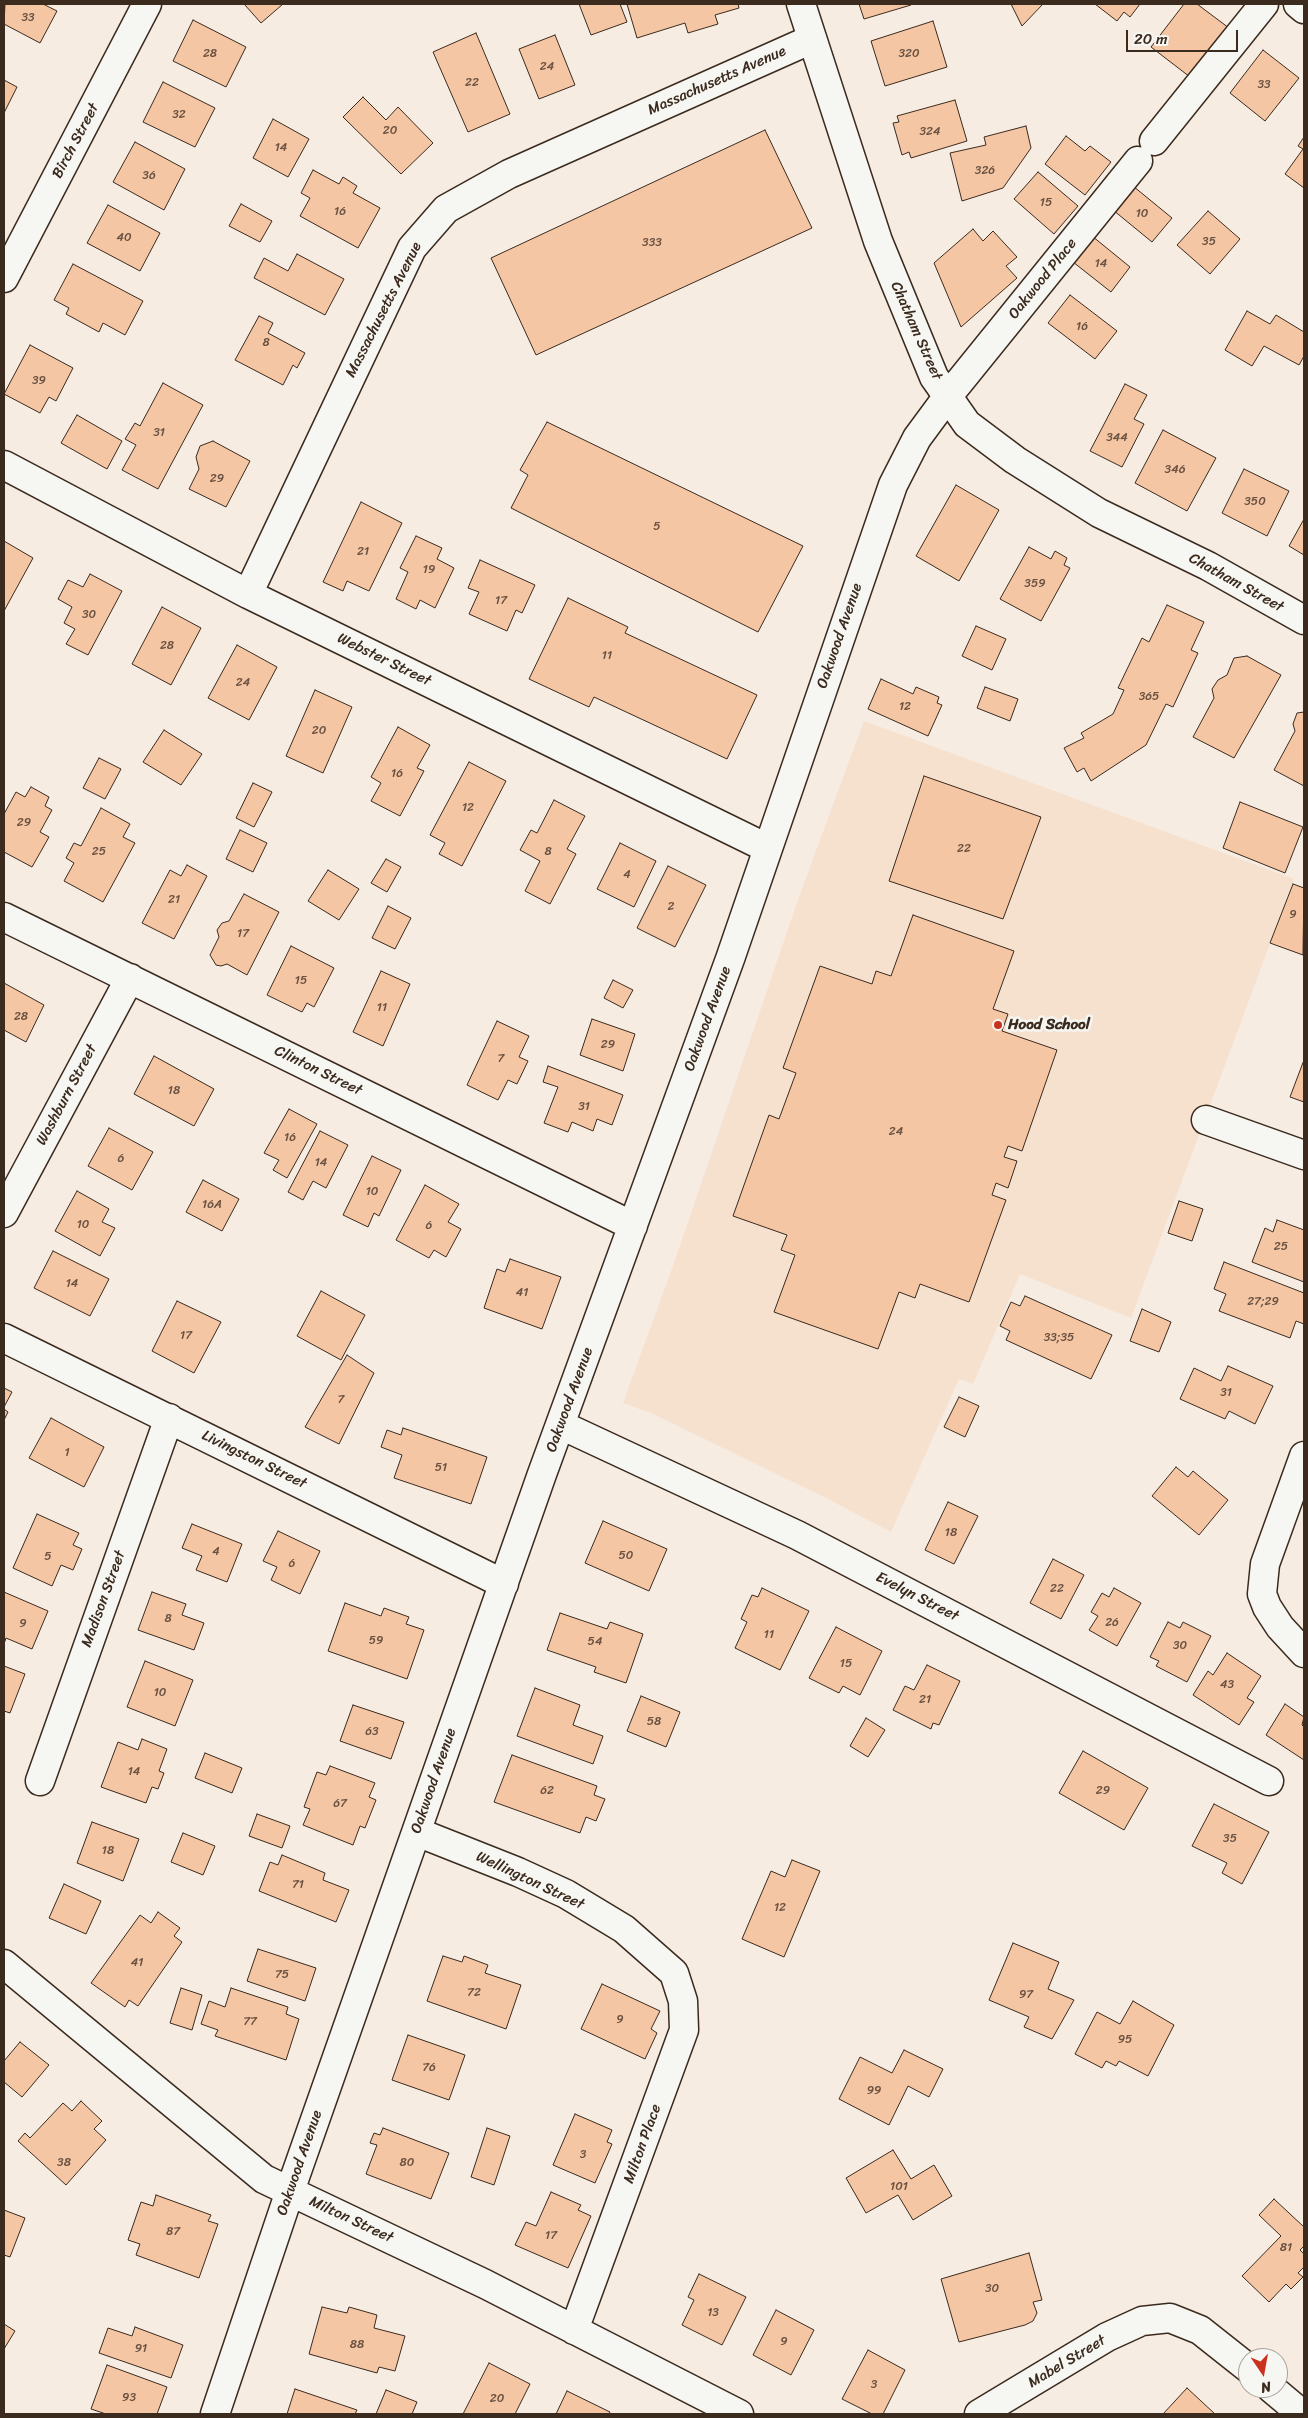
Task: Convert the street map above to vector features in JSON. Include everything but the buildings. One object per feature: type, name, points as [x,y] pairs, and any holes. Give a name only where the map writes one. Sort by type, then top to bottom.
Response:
[{"type":"street","name":"Birch Street","points":[[4,278],[147,4]]},
{"type":"street","name":"Chatham Street","points":[[801,4],[878,241],[930,368],[967,424],[1015,460],[1099,513],[1208,566],[1304,620]]},
{"type":"street","name":"Oakwood Place","points":[[948,396],[1264,4]]},
{"type":"street","points":[[1298,4],[1304,9]]},
{"type":"street","name":"Massachusetts Avenue","points":[[248,594],[412,248],[446,209],[509,174],[812,39]]},
{"type":"street","name":"Oakwood Avenue","points":[[215,2414],[290,2191],[504,1584],[730,959],[893,485],[917,438],[948,396]]},
{"type":"street","name":"Webster Street","points":[[4,466],[248,594],[767,848]]},
{"type":"street","name":"Clinton Street","points":[[4,917],[632,1226]]},
{"type":"street","name":"Washburn Street","points":[[4,1213],[130,978]]},
{"type":"street","points":[[1206,1120],[1304,1155]]},
{"type":"street","name":"Livingston Street","points":[[4,1338],[504,1584]]},
{"type":"street","name":"Madison Street","points":[[40,1781],[169,1418]]},
{"type":"street","name":"Evelyn Street","points":[[561,1425],[797,1535],[1269,1780]]},
{"type":"street","points":[[1304,1456],[1264,1564],[1262,1594],[1267,1607],[1280,1627],[1304,1653]]},
{"type":"street","name":"Wellington Street","points":[[417,1832],[518,1872],[566,1894],[624,1929],[660,1960]]},
{"type":"street","name":"Milton Place","points":[[574,2330],[684,2030],[683,2001],[674,1973],[660,1960]]},
{"type":"street","name":"Milton Street","points":[[4,1964],[264,2179],[485,2284],[739,2414]]},
{"type":"street","name":"Mabel Street","points":[[979,2414],[1107,2337],[1142,2321],[1170,2318],[1200,2330],[1238,2360]]},
{"type":"street","points":[[1283,2398],[1302,2414]]},
{"type":"shaded area","name":"Hood School","points":[[864,721],[1294,879],[1131,1318],[1020,1274],[973,1384],[959,1379],[891,1532],[826,1498],[651,1413],[623,1403],[674,1263],[800,894]]},
{"type":"place","name":"Hood School","points":[[998,1025]]}]
